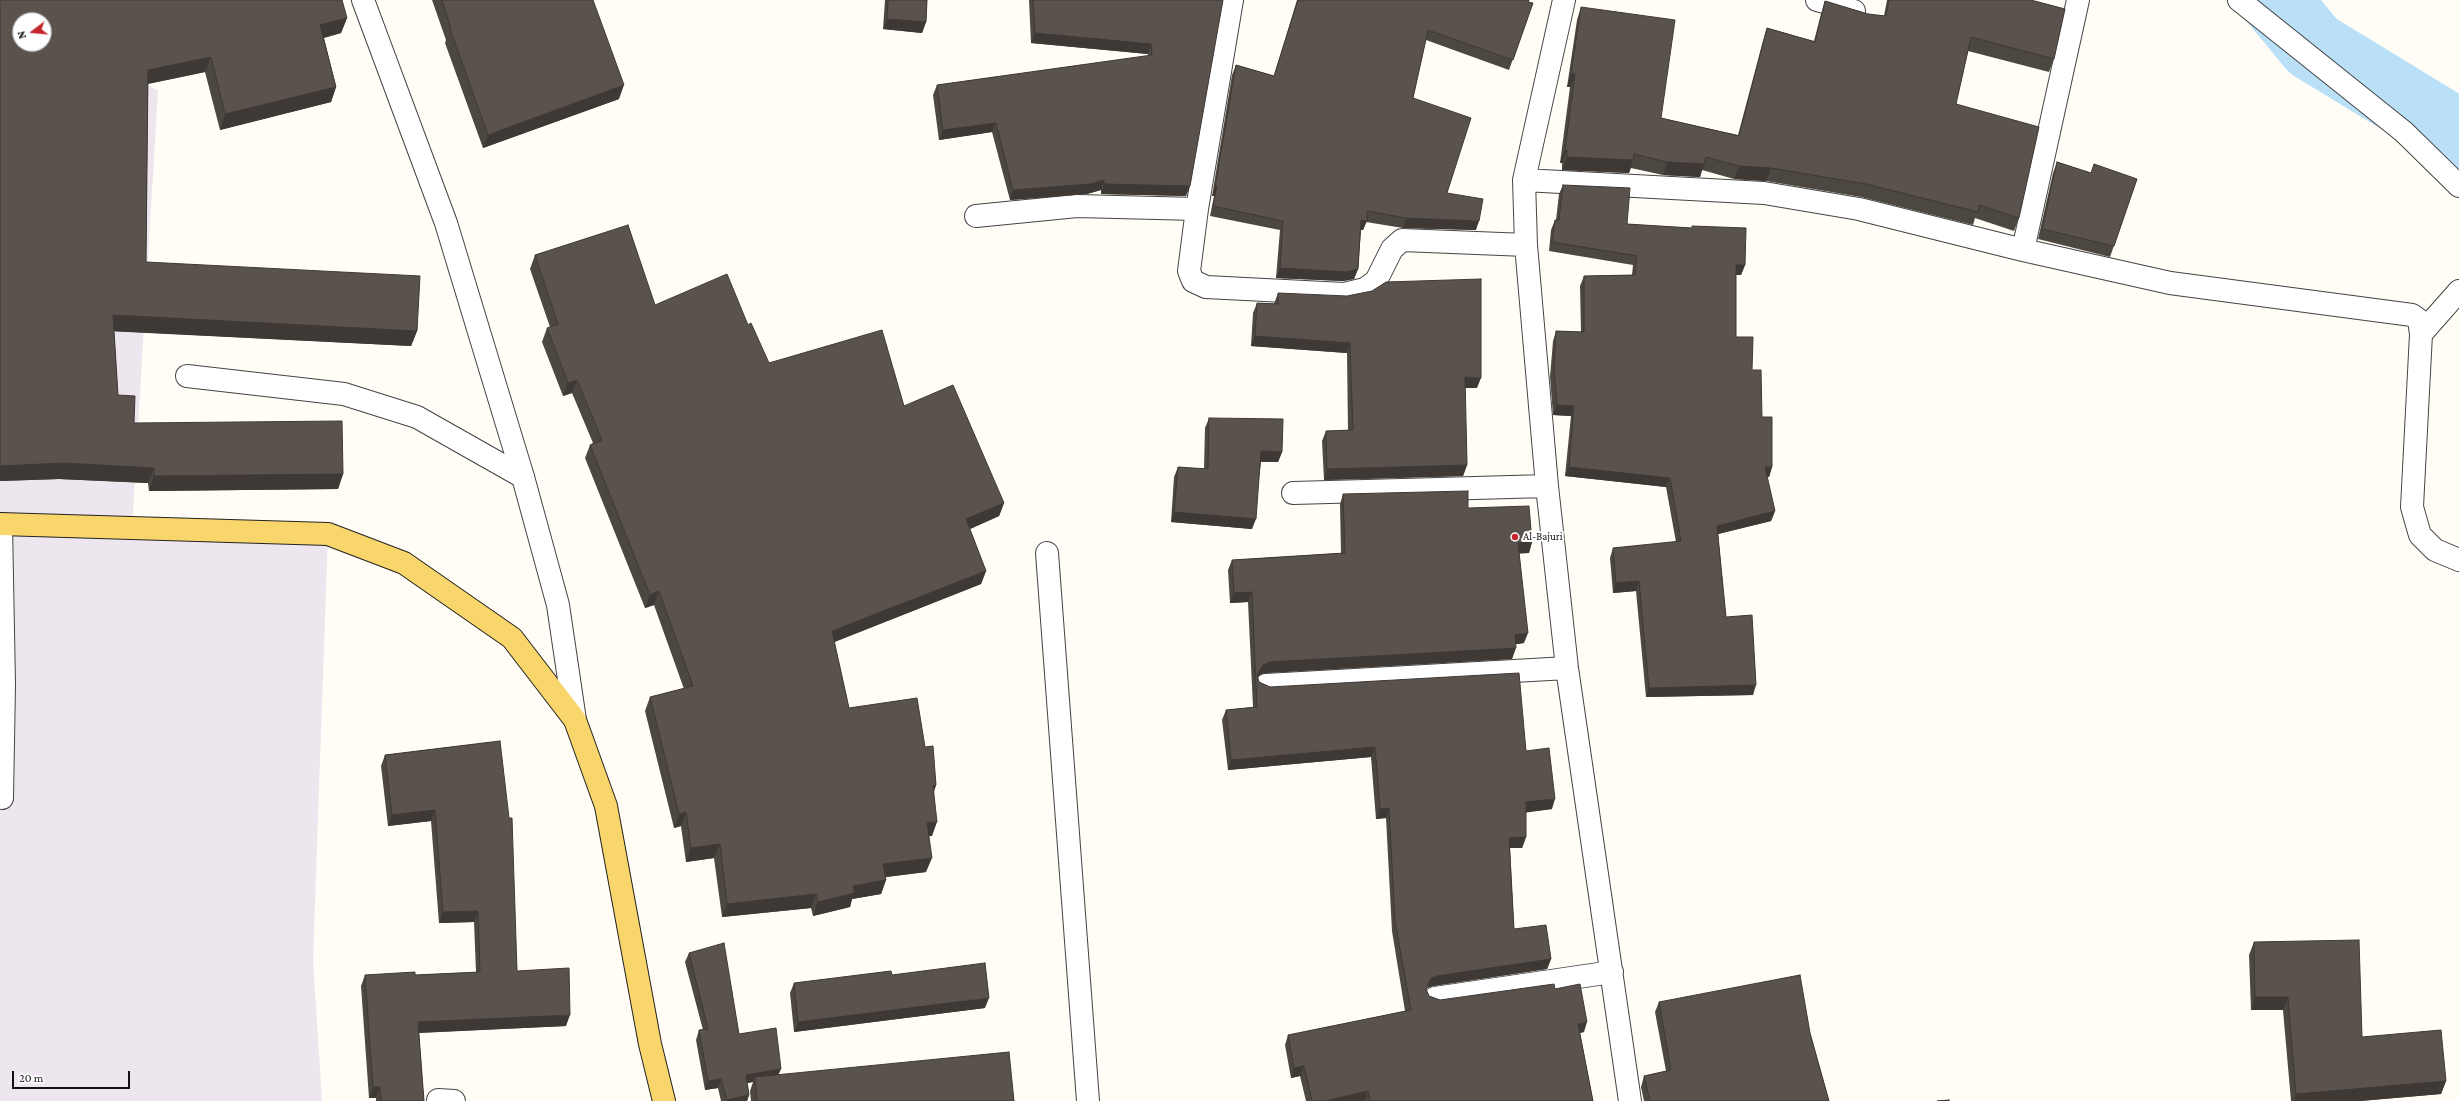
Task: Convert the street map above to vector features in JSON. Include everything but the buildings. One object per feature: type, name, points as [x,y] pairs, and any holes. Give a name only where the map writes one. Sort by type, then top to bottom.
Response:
[{"type":"main road","points":[[1,524],[328,534],[404,563],[512,638],[575,720],[606,806],[650,1044],[664,1101]]},
{"type":"street","points":[[364,0],[446,223],[524,477],[558,605],[575,720]]},
{"type":"street","points":[[1232,0],[1197,209],[1189,271],[1193,281],[1206,287],[1344,294],[1365,289],[1376,282],[1392,249],[1402,240],[1526,245]]},
{"type":"street","points":[[1564,0],[1524,180],[1526,245],[1547,486],[1567,668],[1630,1101]]},
{"type":"street","points":[[1817,0],[1867,15]]},
{"type":"street","points":[[2023,250],[2078,0]]},
{"type":"street","points":[[2239,0],[2404,132],[2459,186]]},
{"type":"street","points":[[1524,180],[1764,193],[1859,209],[2023,250],[2170,283],[2412,315],[2418,320],[2421,334],[2412,507],[2420,535],[2436,550],[2459,560]]},
{"type":"street","points":[[976,216],[1077,206],[1197,209]]},
{"type":"street","points":[[2421,334],[2459,291]]},
{"type":"street","points":[[187,376],[344,394],[417,416],[524,477]]},
{"type":"street","points":[[1293,494],[1547,486]]},
{"type":"street","points":[[1,524],[4,684],[2,798]]},
{"type":"street","points":[[1047,553],[1088,1101]]},
{"type":"street","points":[[1266,685],[1567,668]]},
{"type":"street","points":[[1435,998],[1612,972]]},
{"type":"shaded area","points":[[0,0],[59,0],[72,53],[158,90],[132,528],[328,534],[313,960],[322,1101],[0,1101]]},
{"type":"waterway","points":[[2275,0],[2313,46],[2459,135]]},
{"type":"place","name":"Al-Bajuri","points":[[1515,537]]}]
